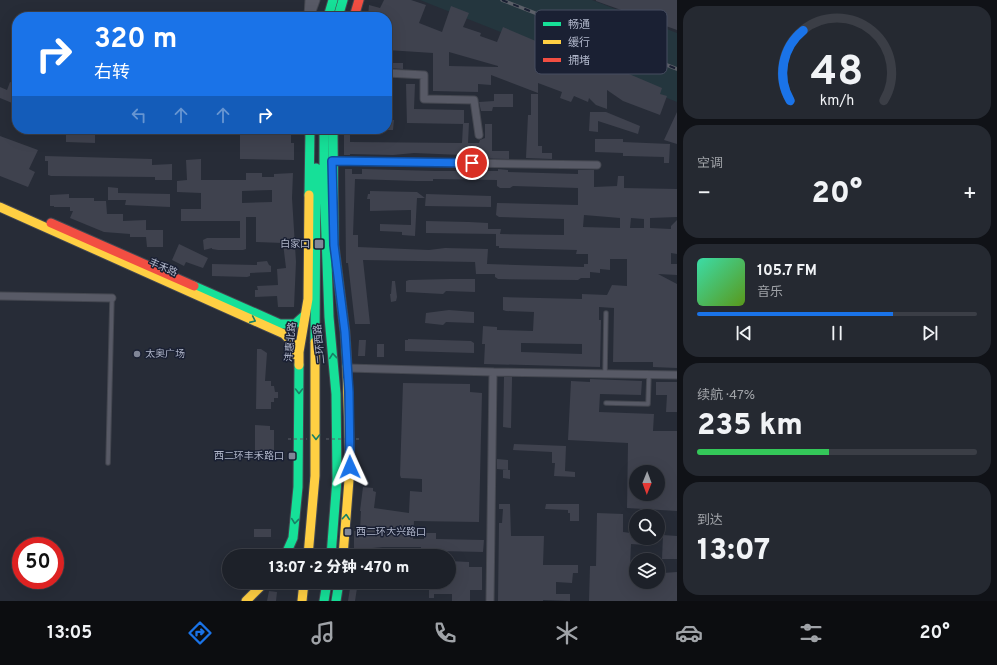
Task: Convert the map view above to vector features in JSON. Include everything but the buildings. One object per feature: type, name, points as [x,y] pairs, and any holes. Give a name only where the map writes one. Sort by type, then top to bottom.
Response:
[{"type":"main road","points":[[329,12],[333,0]]},
{"type":"main road","points":[[339,12],[342,0]]},
{"type":"main road","points":[[347,12],[351,0]]},
{"type":"main road","points":[[355,12],[358,0]]},
{"type":"main road","points":[[309,316],[310,134]]},
{"type":"main road","name":"二环西路","points":[[324,134],[329,317],[336,394],[337,479],[332,549]]},
{"type":"main road","name":"二环西路","points":[[309,549],[313,522],[316,480],[315,342],[309,316],[324,134]]},
{"type":"main road","points":[[325,134],[332,161],[332,201],[336,268],[345,332],[347,368],[350,467],[344,549]]},
{"type":"main road","name":"丰禾路","points":[[0,201],[280,324],[294,324],[309,316]]},
{"type":"main road","points":[[327,261],[332,201]]},
{"type":"main road","name":"丰禾路","points":[[0,207],[284,334],[293,343],[299,366]]},
{"type":"main road","name":"沣惠北路","points":[[288,549],[293,538],[298,487],[300,341],[309,316]]},
{"type":"main road","points":[[246,601],[257,589]]},
{"type":"main road","points":[[302,601],[303,589]]},
{"type":"main road","points":[[325,601],[327,589]]},
{"type":"main road","points":[[336,601],[338,589]]},
{"type":"street","points":[[309,0],[309,12]]},
{"type":"street","points":[[311,12],[316,0]]},
{"type":"street","points":[[392,73],[424,74],[424,99],[474,100],[479,134]]},
{"type":"street","points":[[332,161],[597,165]]},
{"type":"street","points":[[0,296],[112,298]]},
{"type":"street","points":[[347,368],[677,375]]},
{"type":"street","points":[[490,601],[493,372]]},
{"type":"lane","points":[[108,463],[112,298]]},
{"type":"lane","points":[[605,374],[606,313]]},
{"type":"lane","points":[[606,403],[648,404],[648,375]]},
{"type":"shaded area","points":[[420,0],[592,0],[618,10],[535,10],[535,46]]},
{"type":"shaded area","points":[[667,29],[677,33],[677,102],[606,74],[667,74]]},
{"type":"railway","points":[[502,0],[535,13]]},
{"type":"railway","points":[[667,65],[677,69]]},
{"type":"traffic: fast","points":[[329,12],[333,0]]},
{"type":"traffic: fast","points":[[339,12],[343,0]]},
{"type":"traffic: fast","points":[[309,195],[310,134]]},
{"type":"traffic: fast","points":[[324,134],[324,182],[329,317],[336,394],[337,479],[332,549]]},
{"type":"traffic: fast","points":[[333,134],[334,245],[345,332],[347,366]]},
{"type":"traffic: fast","points":[[315,342],[316,168]]},
{"type":"traffic: fast","points":[[194,286],[280,324],[295,324],[305,315]]},
{"type":"traffic: fast","points":[[288,549],[293,538],[298,487],[299,365]]},
{"type":"traffic: fast","points":[[324,601],[326,589]]},
{"type":"traffic: fast","points":[[336,601],[338,589]]},
{"type":"traffic: slow","points":[[299,365],[299,352],[308,299],[309,195]]},
{"type":"traffic: slow","points":[[0,207],[284,334],[293,343],[296,355]]},
{"type":"traffic: slow","points":[[309,549],[315,476],[315,342]]},
{"type":"traffic: slow","points":[[344,549],[350,467],[347,366]]},
{"type":"traffic: slow","points":[[246,601],[258,589]]},
{"type":"traffic: slow","points":[[302,601],[303,589]]},
{"type":"traffic: jam","points":[[355,12],[359,0]]},
{"type":"traffic: jam","points":[[51,223],[194,286]]},
{"type":"place","name":"白家口","points":[[319,244]]},
{"type":"place","name":"太奥广场","points":[[137,354]]},
{"type":"place","name":"西二环丰禾路口","points":[[292,456]]},
{"type":"place","name":"西二环大兴路口","points":[[348,532]]},
{"type":"route","points":[[350,467],[349,392],[345,332],[334,245],[332,161],[472,163]]}]
